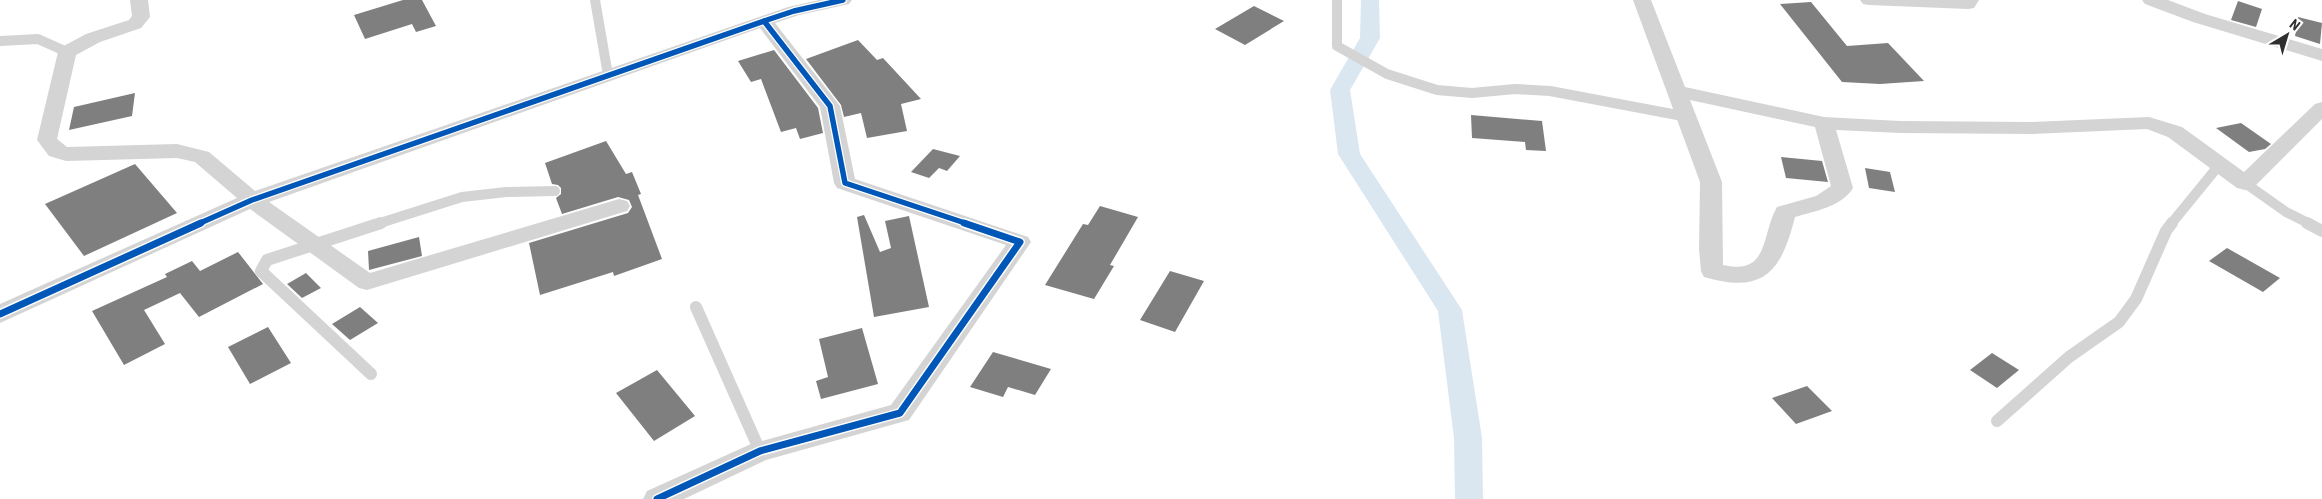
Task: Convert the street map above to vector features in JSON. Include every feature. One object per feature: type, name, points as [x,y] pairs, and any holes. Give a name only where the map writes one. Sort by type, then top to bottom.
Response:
[{"type":"street","points":[[139,0],[141,17],[136,24],[93,38],[67,52],[47,140],[56,151],[66,154],[177,151],[202,157],[252,200],[367,282],[619,206]]},
{"type":"street","points":[[0,314],[252,200],[764,21],[801,6],[843,0]]},
{"type":"street","points":[[1642,0],[1688,117],[1711,182],[1710,249],[1712,271],[1741,276],[1758,270],[1776,248],[1785,212],[1824,201],[1842,188],[1824,123]]},
{"type":"street","points":[[1869,0],[1968,4],[1970,0]]},
{"type":"street","points":[[2151,0],[2199,18],[2322,55]]},
{"type":"street","points":[[657,499],[760,451],[900,412],[1020,242],[845,182],[830,106],[764,21]]},
{"type":"street","points":[[1677,91],[1824,123],[1900,128],[2032,128],[2149,123],[2175,132],[2244,183],[2322,108]]},
{"type":"lane","points":[[594,0],[608,75]]},
{"type":"lane","points":[[1338,0],[1337,46],[1389,75],[1429,89],[1473,93],[1530,89],[1566,93],[1688,117]]},
{"type":"lane","points":[[0,42],[38,39],[67,52]]},
{"type":"lane","points":[[1997,421],[2070,357],[2119,322],[2136,299],[2166,232],[2220,164]]},
{"type":"lane","points":[[2244,183],[2286,212],[2322,231]]},
{"type":"lane","points":[[371,374],[261,271],[262,266],[267,260],[462,197],[506,192],[555,191]]},
{"type":"lane","points":[[696,307],[760,451]]},
{"type":"building","points":[[403,0],[422,0],[436,26],[416,32],[412,24],[365,39],[354,15]]},
{"type":"building","points":[[2238,1],[2262,9],[2256,27],[2231,20]]},
{"type":"building","points":[[1811,2],[1847,46],[1888,43],[1924,81],[1880,84],[1842,82],[1780,4]]},
{"type":"building","points":[[1254,6],[1284,21],[1245,45],[1215,29]]},
{"type":"building","points":[[2298,17],[2322,23],[2320,44],[2295,36]]},
{"type":"building","points":[[858,40],[877,60],[883,58],[921,99],[901,104],[907,131],[867,138],[861,113],[844,117],[841,105],[806,59]]},
{"type":"building","points":[[774,50],[818,108],[823,133],[800,139],[796,128],[781,132],[761,79],[751,82],[738,61]]},
{"type":"building","points":[[135,93],[132,116],[69,130],[74,107]]},
{"type":"building","points":[[1471,115],[1542,121],[1546,151],[1526,150],[1525,142],[1472,138]]},
{"type":"building","points":[[2241,123],[2271,144],[2265,149],[2249,152],[2216,128]]},
{"type":"building","points":[[606,141],[626,174],[632,172],[641,194],[638,195],[662,259],[614,276],[613,272],[540,295],[529,243],[628,213],[632,207],[629,200],[618,197],[562,214],[556,198],[561,194],[561,188],[558,185],[552,184],[545,163]]},
{"type":"building","points":[[933,149],[960,156],[947,171],[939,168],[929,178],[911,172]]},
{"type":"building","points":[[1781,157],[1822,161],[1828,182],[1786,178]]},
{"type":"building","points":[[135,164],[177,213],[84,256],[45,204]]},
{"type":"building","points":[[1865,168],[1890,172],[1895,192],[1869,188]]},
{"type":"building","points":[[1100,206],[1138,217],[1110,265],[1114,266],[1094,299],[1045,285],[1083,224],[1088,225]]},
{"type":"building","points":[[864,215],[880,252],[891,248],[885,221],[909,216],[929,307],[874,317],[857,217]]},
{"type":"building","points":[[419,237],[422,256],[369,270],[368,251]]},
{"type":"building","points":[[2227,248],[2280,278],[2263,292],[2209,261]]},
{"type":"building","points":[[238,252],[263,284],[199,317],[180,293],[144,310],[165,344],[124,365],[92,311],[167,277],[165,274],[192,261],[200,271]]},
{"type":"building","points":[[1170,271],[1204,281],[1175,332],[1140,320]]},
{"type":"building","points":[[306,273],[321,288],[302,298],[287,284]]},
{"type":"building","points":[[360,307],[378,323],[350,340],[332,324]]},
{"type":"building","points":[[268,327],[291,363],[250,384],[228,347]]},
{"type":"building","points":[[862,328],[878,384],[821,399],[816,381],[828,377],[819,339]]},
{"type":"building","points":[[993,352],[1051,369],[1035,395],[1008,387],[1003,397],[970,387]]},
{"type":"building","points":[[1992,353],[2019,370],[1997,388],[1970,370]]},
{"type":"building","points":[[657,370],[695,416],[654,441],[616,393]]},
{"type":"building","points":[[1807,386],[1832,411],[1796,424],[1772,398]]},
{"type":"waterway","points":[[1370,0],[1370,38],[1340,90],[1349,154],[1450,310],[1468,438],[1469,499]]},
{"type":"cycle path","points":[[0,314],[252,200],[764,21],[794,11],[843,0]]},
{"type":"cycle path","points":[[657,499],[760,451],[900,413],[1020,242],[845,183],[830,106],[764,21]]}]
